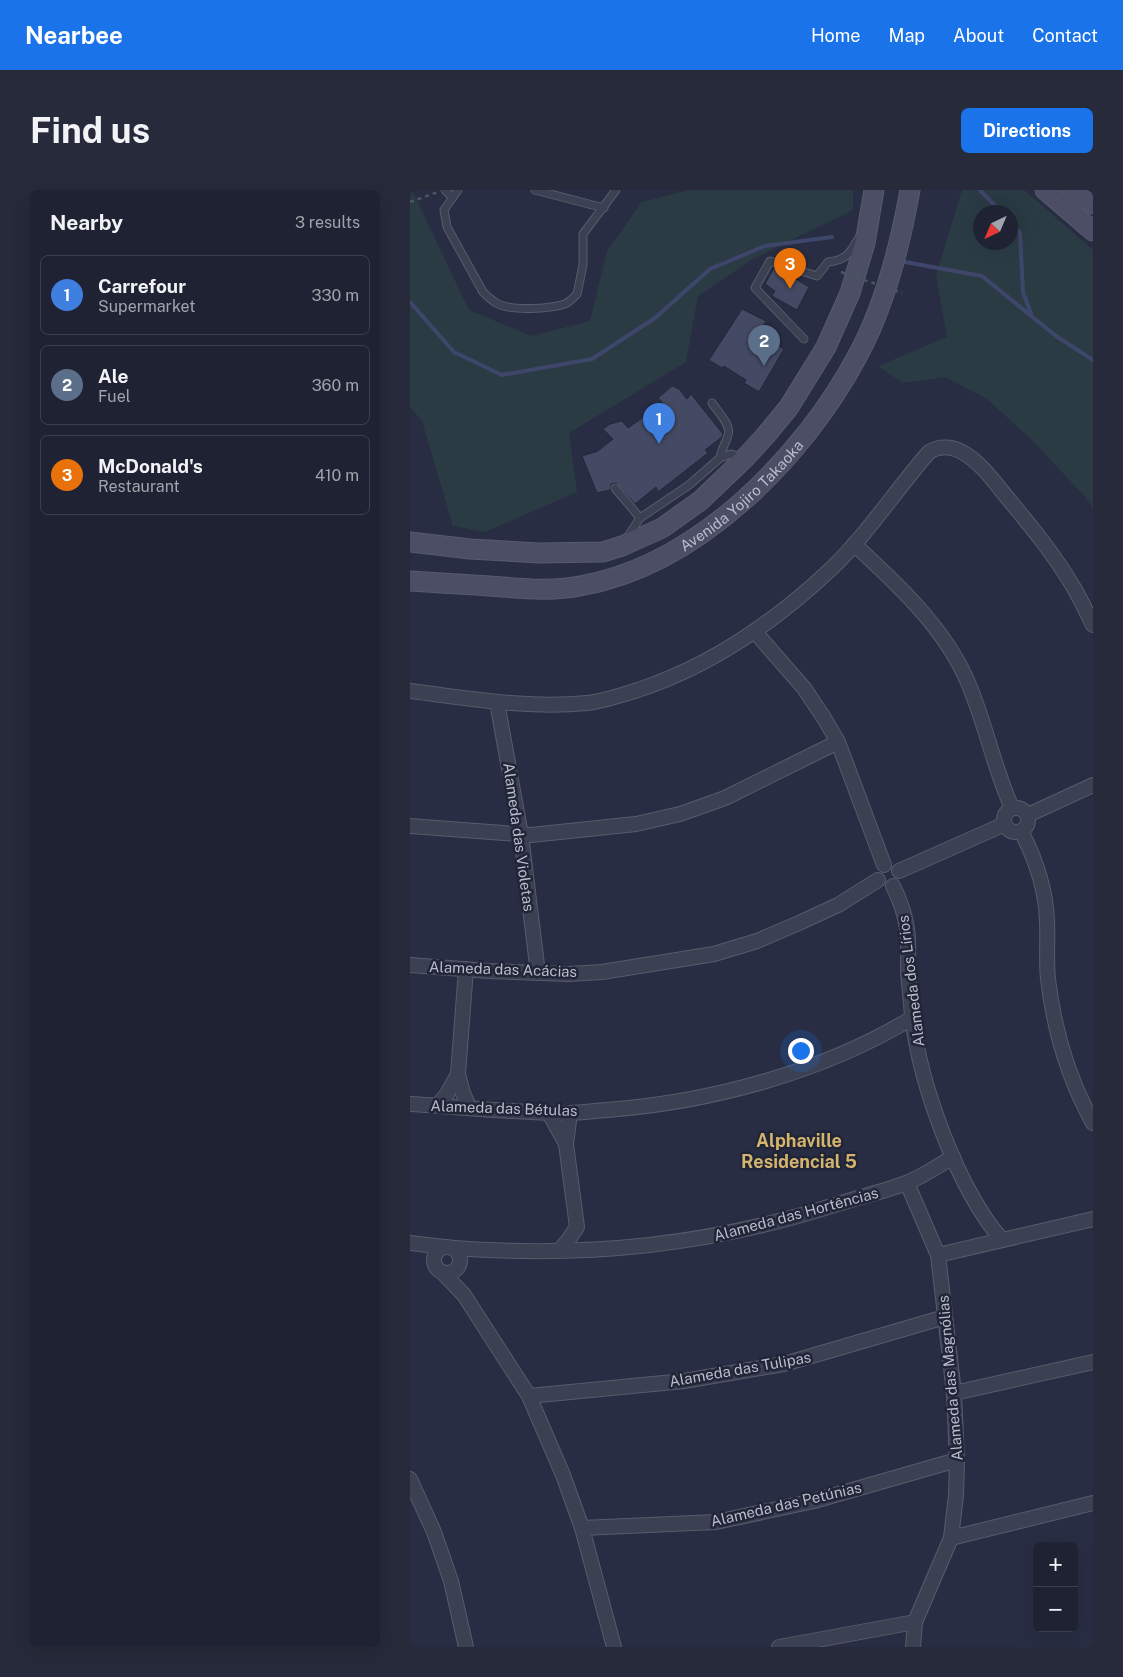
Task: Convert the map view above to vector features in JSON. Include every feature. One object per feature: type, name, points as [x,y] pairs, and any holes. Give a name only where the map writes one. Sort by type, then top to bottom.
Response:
[{"type":"main road","name":"Avenida Yojiro Takaoka","points":[[410,542],[540,553],[603,552],[622,546],[662,528],[700,500],[744,459],[766,435],[789,407],[826,347],[850,293],[866,243],[874,190]]},
{"type":"main road","name":"Avenida Yojiro Takaoka","points":[[410,581],[544,589],[578,587],[613,579],[644,567],[683,547],[709,530],[762,482],[813,426],[859,355],[876,316],[888,278],[906,215],[910,190]]},
{"type":"main road","points":[[1045,190],[1093,231]]},
{"type":"main road","points":[[1059,190],[1093,220]]},
{"type":"main road","points":[[1073,190],[1093,204]]},
{"type":"main road","points":[[1090,190],[1093,193]]},
{"type":"street","points":[[410,691],[497,702],[587,703],[615,697],[656,684],[692,668],[755,632],[832,568],[929,452],[936,448],[949,447],[961,451],[992,479],[1055,558],[1074,588],[1093,625]]},
{"type":"street","points":[[854,544],[910,599],[934,627],[950,650],[966,678],[999,778],[1012,808]]},
{"type":"street","points":[[755,632],[804,688],[838,742],[884,865]]},
{"type":"street","name":"Alameda das Violetas","points":[[497,702],[521,835],[538,973]]},
{"type":"street","points":[[410,826],[521,835],[569,832],[636,824],[680,814],[725,798],[838,742]]},
{"type":"street","points":[[1028,815],[1093,785]]},
{"type":"street","points":[[1012,808],[1021,808],[1028,815],[1028,824],[1021,831],[1012,831],[1005,824],[1005,815],[1012,808]]},
{"type":"street","points":[[899,871],[1005,824]]},
{"type":"street","points":[[1021,831],[1034,859],[1045,898],[1048,976],[1058,1038],[1069,1074],[1093,1123]]},
{"type":"street","points":[[884,865],[893,865],[899,871],[900,880],[893,886],[885,886],[878,880],[878,871],[884,865]]},
{"type":"street","name":"Alameda das Acácias","points":[[410,965],[568,974],[602,972],[714,954],[757,940],[799,923],[838,904],[878,880]]},
{"type":"street","name":"Alameda dos Lírios","points":[[893,886],[908,930],[908,970],[912,1018],[927,1084],[953,1157],[979,1208],[1002,1240]]},
{"type":"street","points":[[466,969],[458,1074],[469,1107]]},
{"type":"street","name":"Alameda das Bétulas","points":[[410,1104],[570,1113],[638,1108],[700,1098],[745,1087],[843,1053],[886,1034],[912,1018]]},
{"type":"street","points":[[438,1106],[458,1074]]},
{"type":"street","points":[[549,1113],[566,1144]]},
{"type":"street","points":[[559,1251],[570,1240],[577,1227],[566,1144],[570,1113]]},
{"type":"street","name":"Alameda das Hortências","points":[[411,1243],[482,1250],[559,1251],[629,1248],[724,1234],[815,1212],[907,1183],[953,1157]]},
{"type":"street","name":"Alameda das Magnólias","points":[[907,1183],[938,1255],[954,1393],[957,1460],[956,1495],[951,1538],[907,1647]]},
{"type":"street","points":[[938,1255],[1093,1220]]},
{"type":"street","points":[[577,1221],[582,1229],[589,1250]]},
{"type":"street","name":"Alameda das Hortências","points":[[411,1243],[464,1295]]},
{"type":"street","points":[[482,1250],[458,1267],[451,1273],[439,1269],[436,1255],[441,1249],[449,1248],[460,1256],[458,1267],[464,1295],[529,1396],[582,1528],[614,1647]]},
{"type":"street","name":"Alameda das Tulipas","points":[[529,1396],[684,1381],[784,1364],[945,1317]]},
{"type":"street","points":[[954,1393],[1093,1362]]},
{"type":"street","name":"Alameda das Petúnias","points":[[582,1528],[716,1522],[814,1501],[957,1460]]},
{"type":"street","points":[[410,1479],[434,1532],[450,1581],[466,1647]]},
{"type":"street","points":[[951,1538],[1093,1503]]},
{"type":"street","points":[[779,1647],[915,1627]]},
{"type":"street","name":"Alameda das Magnólias","points":[[913,1647],[915,1627]]},
{"type":"lane","points":[[444,190],[452,197]]},
{"type":"lane","points":[[458,190],[444,210],[447,227],[477,282],[490,299],[500,305],[514,308],[548,307],[565,304],[577,294],[583,265],[583,234],[616,190]]},
{"type":"lane","points":[[535,190],[604,208]]},
{"type":"lane","points":[[804,339],[755,288],[770,262],[817,276],[828,262],[840,261],[848,255],[870,218]]},
{"type":"lane","points":[[712,402],[729,427],[729,434],[721,449],[720,458]]},
{"type":"lane","points":[[622,546],[640,518],[689,485],[720,458],[730,454],[744,459]]},
{"type":"lane","points":[[615,488],[640,518]]},
{"type":"path","points":[[410,202],[444,190]]},
{"type":"path","points":[[841,272],[902,292]]},
{"type":"shaded area","points":[[410,190],[412,190],[469,310],[531,336],[590,321],[607,251],[642,202],[689,190],[853,190],[853,210],[753,259],[698,296],[686,362],[569,433],[577,492],[485,532],[453,526],[422,421],[410,407]]},
{"type":"shaded area","points":[[962,190],[1024,190],[1093,250],[1093,509],[1086,498],[1034,442],[987,399],[945,377],[903,383],[878,366],[947,337],[936,276]]},
{"type":"building","points":[[774,268],[781,270],[809,287],[797,310],[772,296],[775,291],[765,284]]},
{"type":"building","points":[[742,309],[766,321],[758,334],[784,349],[759,392],[744,383],[746,380],[724,366],[722,368],[709,360]]},
{"type":"building","points":[[672,386],[679,389],[687,399],[691,394],[723,434],[722,437],[705,450],[708,453],[658,492],[656,487],[635,504],[616,483],[611,484],[610,490],[597,493],[582,456],[598,451],[613,439],[603,429],[610,424],[622,421],[628,428],[663,403],[658,398]]},
{"type":"waterway","points":[[980,190],[994,205]]},
{"type":"waterway","points":[[1018,231],[1020,233],[1023,292],[1031,314]]},
{"type":"waterway","points":[[410,302],[454,352],[502,375],[592,359],[655,318],[710,269],[765,246],[832,237]]},
{"type":"waterway","points":[[905,262],[982,276],[1056,336],[1093,360]]},
{"type":"place","name":"McDonald's","points":[[790,289]]},
{"type":"place","name":"Ale","points":[[764,366]]},
{"type":"place","name":"Carrefour","points":[[659,444]]},
{"type":"district","name":"Alphaville Residencial 5","points":[[799,1150]]}]
